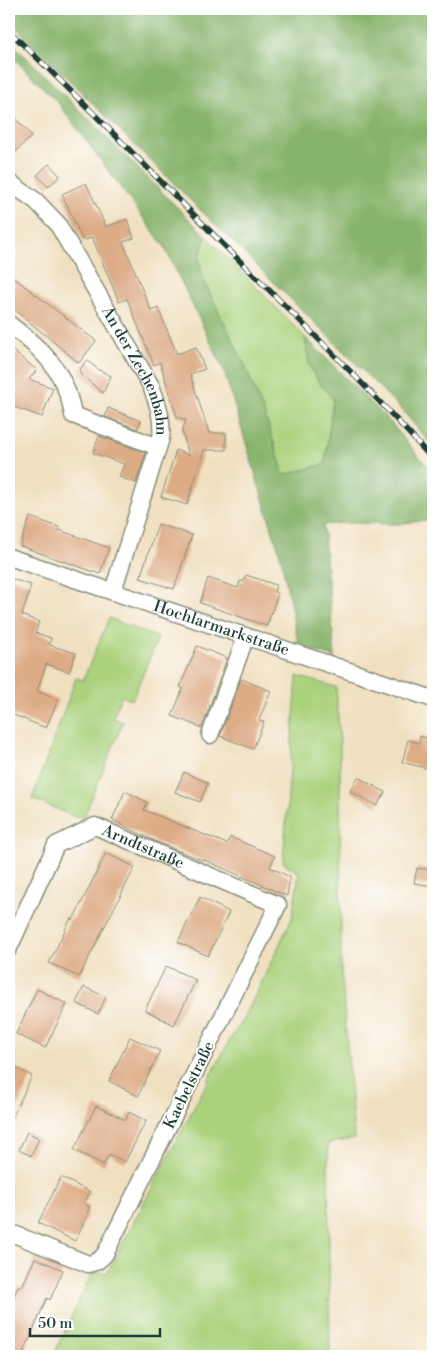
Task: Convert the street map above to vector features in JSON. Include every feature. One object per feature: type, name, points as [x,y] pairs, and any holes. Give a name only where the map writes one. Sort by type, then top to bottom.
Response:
[{"type":"street","name":"An der Zechenbahn","points":[[9,182],[36,201],[57,222],[146,378],[161,412],[163,426],[158,447],[113,591]]},
{"type":"street","points":[[9,324],[49,359],[65,383],[73,415],[158,447]]},
{"type":"street","name":"Hochlarmarkstraße","points":[[9,557],[433,699]]},
{"type":"street","points":[[210,735],[246,636]]},
{"type":"street","name":"Arndtstraße","points":[[9,948],[56,845],[95,826],[278,905]]},
{"type":"street","name":"Kaebelstraße","points":[[9,1232],[88,1264],[96,1262],[105,1254],[278,905]]},
{"type":"green space","points":[[9,9],[433,9],[433,447],[403,411],[9,21]]},
{"type":"green space","points":[[9,40],[206,236],[199,258],[203,279],[244,363],[266,418],[284,475],[325,464],[333,399],[319,383],[309,365],[305,337],[390,422],[433,473],[433,519],[398,524],[344,523],[323,525],[335,657],[299,647],[281,558],[223,368],[164,246],[59,104],[9,53]]},
{"type":"green space","points":[[206,236],[305,337],[309,365],[319,383],[333,399],[325,464],[284,475],[266,418],[203,279],[199,258]]},
{"type":"green space","points":[[109,618],[158,638],[132,700],[121,696],[113,718],[123,722],[84,817],[80,819],[32,799],[76,678],[83,680]]},
{"type":"green space","points":[[297,676],[336,687],[340,745],[341,967],[354,1139],[328,1143],[330,1356],[53,1356],[92,1273],[107,1273],[230,1039],[243,1021],[292,918],[299,873],[283,862]]},
{"type":"building","points":[[9,111],[32,136],[9,158]]},
{"type":"building","points":[[49,164],[60,176],[48,187],[37,175]]},
{"type":"building","points":[[86,183],[106,227],[127,219],[134,238],[123,242],[151,311],[158,308],[177,354],[196,347],[205,369],[190,374],[209,433],[226,433],[226,450],[204,450],[187,505],[161,497],[176,450],[189,455],[182,431],[186,420],[177,417],[160,362],[154,365],[127,299],[119,302],[92,237],[83,241],[62,194]]},
{"type":"building","points":[[9,274],[96,341],[79,363],[9,305]]},
{"type":"building","points":[[9,348],[37,370],[29,379],[53,388],[42,417],[9,405]]},
{"type":"building","points":[[87,360],[99,370],[111,376],[103,393],[80,374],[80,369]]},
{"type":"building","points":[[108,408],[141,421],[137,429],[105,417]]},
{"type":"building","points":[[99,436],[146,453],[136,483],[119,477],[124,464],[93,453]]},
{"type":"building","points":[[30,517],[59,527],[59,530],[109,548],[100,574],[20,546]]},
{"type":"building","points":[[158,524],[192,535],[174,589],[140,578]]},
{"type":"building","points":[[246,575],[276,585],[274,592],[278,593],[267,626],[200,603],[208,578],[238,588],[240,581],[243,582]]},
{"type":"building","points":[[9,578],[31,585],[22,615],[39,622],[35,633],[51,638],[49,645],[76,653],[69,672],[46,664],[37,691],[58,700],[46,728],[9,713]]},
{"type":"building","points":[[197,646],[227,658],[202,728],[172,716],[183,688],[180,687]]},
{"type":"building","points":[[241,679],[271,691],[259,720],[264,722],[253,749],[220,736]]},
{"type":"building","points":[[420,736],[433,740],[433,770],[402,762],[408,740],[419,743]]},
{"type":"building","points":[[184,772],[208,783],[200,802],[175,792]]},
{"type":"building","points":[[358,777],[385,792],[377,806],[350,791]]},
{"type":"building","points":[[125,791],[147,802],[144,810],[227,844],[230,837],[275,856],[270,867],[290,877],[287,896],[202,859],[157,842],[112,820]]},
{"type":"building","points":[[106,853],[135,867],[79,977],[49,963],[71,918],[73,920]]},
{"type":"building","points":[[417,868],[433,870],[433,886],[414,883]]},
{"type":"building","points":[[200,897],[229,912],[208,956],[178,942]]},
{"type":"building","points":[[166,966],[196,980],[174,1025],[145,1010]]},
{"type":"building","points":[[84,987],[106,997],[98,1014],[76,1003]]},
{"type":"building","points":[[37,989],[67,1004],[45,1048],[16,1034]]},
{"type":"building","points":[[130,1037],[160,1051],[138,1096],[109,1081]]},
{"type":"building","points":[[9,1064],[32,1076],[9,1124]]},
{"type":"building","points":[[96,1106],[126,1120],[129,1112],[146,1121],[125,1162],[109,1154],[104,1165],[74,1150]]},
{"type":"building","points":[[27,1132],[39,1138],[31,1156],[19,1150]]},
{"type":"building","points":[[61,1177],[90,1192],[84,1204],[90,1207],[87,1211],[89,1212],[75,1241],[38,1223]]},
{"type":"building","points":[[35,1258],[63,1270],[50,1300],[47,1298],[22,1356],[9,1351],[9,1309],[18,1286],[22,1287]]},
{"type":"railway","points":[[9,31],[320,341],[433,460]]}]
